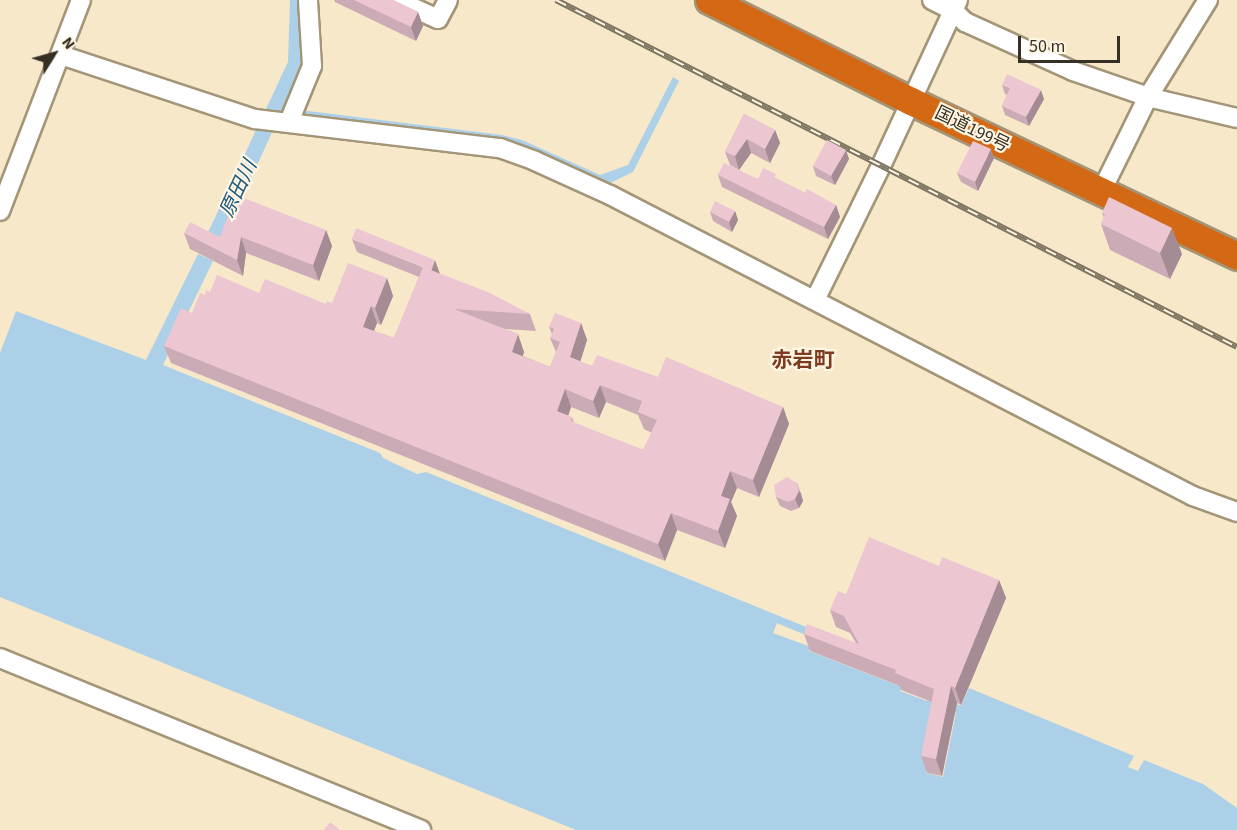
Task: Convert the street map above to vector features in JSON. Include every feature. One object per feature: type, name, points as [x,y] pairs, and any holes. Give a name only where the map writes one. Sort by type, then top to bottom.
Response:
[{"type":"highway","name":"国道199号","points":[[709,0],[1104,186],[1237,256]]},
{"type":"highway","name":"国道199号","points":[[739,0],[914,95]]},
{"type":"highway","name":"国道199号","points":[[1104,186],[1237,242]]},
{"type":"street","points":[[0,212],[81,0]]},
{"type":"street","points":[[289,122],[312,66],[308,0]]},
{"type":"street","points":[[396,0],[438,19],[448,0]]},
{"type":"street","points":[[932,0],[956,5]]},
{"type":"street","points":[[1104,186],[1148,97],[1208,0]]},
{"type":"street","points":[[815,300],[956,5]]},
{"type":"street","points":[[956,5],[965,22],[1072,71],[1148,97],[1237,118]]},
{"type":"street","points":[[61,55],[255,120],[289,122],[500,148],[610,195],[1193,496],[1237,512]]},
{"type":"street","points":[[0,658],[421,830]]},
{"type":"water","name":"原田川","points":[[290,0],[300,0],[302,46],[299,73],[219,249],[204,241],[288,62]]},
{"type":"water","points":[[673,77],[679,81],[633,172],[606,185],[585,174],[298,116],[300,110],[502,135],[522,140],[600,175],[628,165]]},
{"type":"water","points":[[198,254],[213,261],[163,365],[380,453],[383,458],[417,474],[426,472],[853,646],[908,673],[900,691],[927,701],[935,681],[932,694],[961,706],[969,688],[1134,756],[1128,767],[1138,771],[1144,760],[1203,784],[1237,808],[1237,830],[576,830],[0,597],[0,353],[16,311],[146,360]],"holes":[[[777,623],[901,675],[897,685],[809,651],[811,647],[773,633]],[[939,709],[956,713],[943,777],[926,773]]]},
{"type":"building","points":[[354,0],[393,0],[418,12],[411,27]]},
{"type":"building","points":[[1007,74],[1041,90],[1026,117],[1002,106],[1010,88],[1002,85]]},
{"type":"building","points":[[744,114],[775,130],[765,149],[747,139],[735,156],[725,152]]},
{"type":"building","points":[[827,140],[846,150],[831,176],[813,166]]},
{"type":"building","points":[[973,141],[991,149],[975,182],[957,173]]},
{"type":"building","points":[[724,163],[758,179],[763,168],[776,174],[774,177],[805,193],[807,189],[836,205],[824,227],[718,175]]},
{"type":"building","points":[[236,195],[326,230],[313,265],[241,237],[237,260],[184,233],[190,222],[220,237]]},
{"type":"building","points":[[1109,197],[1172,228],[1160,253],[1101,224],[1105,215],[1102,213]]},
{"type":"building","points":[[715,201],[735,211],[729,222],[710,212]]},
{"type":"building","points":[[356,228],[435,260],[431,270],[352,239]]},
{"type":"building","points":[[348,263],[387,278],[375,308],[371,306],[363,327],[394,338],[423,267],[490,293],[530,314],[454,309],[518,334],[512,352],[550,367],[560,342],[550,338],[554,329],[549,327],[555,313],[581,323],[570,357],[592,366],[597,355],[658,377],[666,357],[783,407],[753,480],[730,471],[721,496],[730,499],[718,531],[671,513],[658,544],[164,346],[181,308],[192,313],[200,293],[205,295],[206,290],[210,292],[217,275],[259,293],[265,279],[326,304],[327,301],[332,303]],"holes":[[[600,385],[642,401],[638,412],[657,420],[643,450],[571,421],[572,417],[557,411],[565,389],[593,401]]]},
{"type":"building","points":[[787,477],[797,483],[799,491],[795,499],[788,502],[776,497],[774,485]]},
{"type":"building","points":[[869,537],[939,566],[942,557],[999,580],[955,688],[951,686],[936,759],[921,756],[934,689],[895,673],[896,670],[804,634],[807,624],[859,644],[844,616],[830,610],[838,591],[846,594]]},
{"type":"building","points":[[330,822],[339,829],[339,830],[324,830]]},
{"type":"railway","points":[[556,0],[1237,347]]},
{"type":"district","name":"赤岩町","points":[[803,360]]}]
